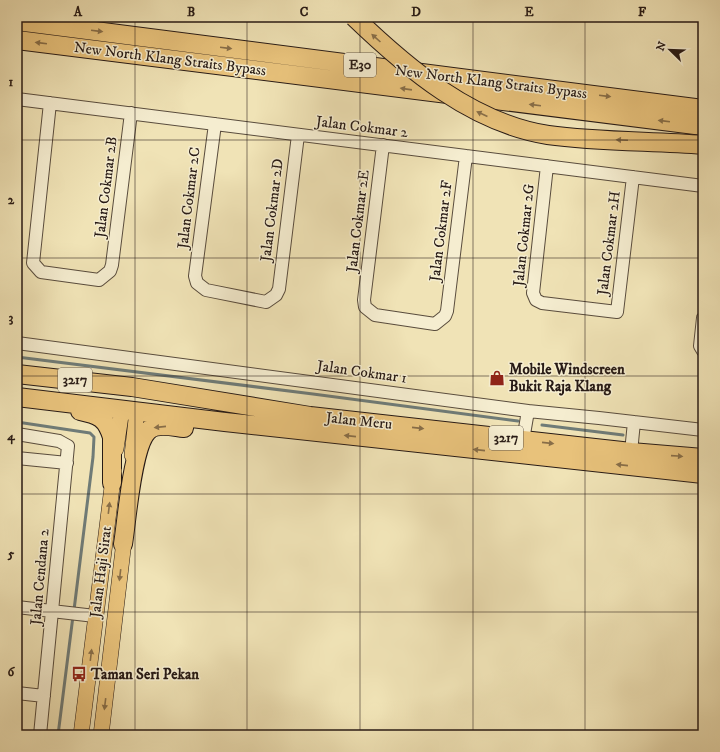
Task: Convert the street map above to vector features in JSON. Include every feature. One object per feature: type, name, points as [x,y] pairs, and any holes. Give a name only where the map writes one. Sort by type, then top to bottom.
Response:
[{"type":"highway","points":[[354,17],[378,40],[452,97],[485,115],[516,127],[573,138],[703,144]]},
{"type":"highway","name":"New North Klang Straits Bypass","points":[[17,21],[703,109]]},
{"type":"highway","name":"New North Klang Straits Bypass","points":[[17,40],[703,126]]},
{"type":"highway","name":"Jalan Meru","points":[[17,374],[132,387],[310,416],[631,452],[703,458]]},
{"type":"highway","points":[[17,384],[116,395],[129,407],[145,400],[202,408],[310,416]]},
{"type":"highway","points":[[17,398],[42,406],[97,415],[105,422],[112,437],[112,483]]},
{"type":"highway","name":"Jalan Meru","points":[[17,398],[129,407],[324,433],[703,474]]},
{"type":"highway","points":[[124,544],[138,446],[148,430],[161,426],[229,432],[324,433]]},
{"type":"main road","name":"Jalan Haji Sirat","points":[[81,735],[88,615],[112,483],[129,407]]},
{"type":"main road","name":"Jalan Haji Sirat","points":[[101,735],[124,544],[129,407]]},
{"type":"street","name":"Jalan Cokmar 2","points":[[17,99],[703,186]]},
{"type":"street","name":"Jalan Cokmar 2B","points":[[50,103],[33,263],[41,272],[99,280],[110,271],[112,264],[131,114]]},
{"type":"street","name":"Jalan Cokmar 2C","points":[[215,124],[195,276],[197,283],[206,290],[266,302],[276,295],[279,289]]},
{"type":"street","name":"Jalan Cokmar 2D","points":[[279,289],[298,135]]},
{"type":"street","name":"Jalan Cokmar 2E","points":[[383,145],[364,300],[366,307],[375,315],[435,324],[445,316],[447,311]]},
{"type":"street","name":"Jalan Cokmar 2F","points":[[447,311],[466,156]]},
{"type":"street","name":"Jalan Cokmar 2G","points":[[547,166],[533,293],[536,300],[542,303],[617,312]]},
{"type":"street","name":"Jalan Cokmar 2H","points":[[617,312],[633,177]]},
{"type":"street","points":[[703,318],[700,346],[703,351]]},
{"type":"street","name":"Jalan Cokmar 1","points":[[17,343],[528,411],[703,430]]},
{"type":"street","points":[[523,440],[528,411]]},
{"type":"street","points":[[631,452],[634,422]]},
{"type":"street","name":"Jalan Cendana 2","points":[[17,434],[59,441],[68,446],[58,612],[44,696],[40,735]]},
{"type":"street","points":[[17,458],[67,463]]},
{"type":"street","points":[[17,607],[88,615]]},
{"type":"street","points":[[17,693],[44,696]]},
{"type":"waterway","points":[[17,357],[518,421]]},
{"type":"waterway","points":[[17,422],[90,433],[94,437],[93,457],[74,610]]},
{"type":"waterway","points":[[542,425],[623,435]]},
{"type":"waterway","points":[[58,735],[73,616]]},
{"type":"place","name":"Mobile Windscreen Bukit Raja Klang","points":[[497,378]]},
{"type":"place","name":"Taman Seri Pekan","points":[[79,674]]}]
